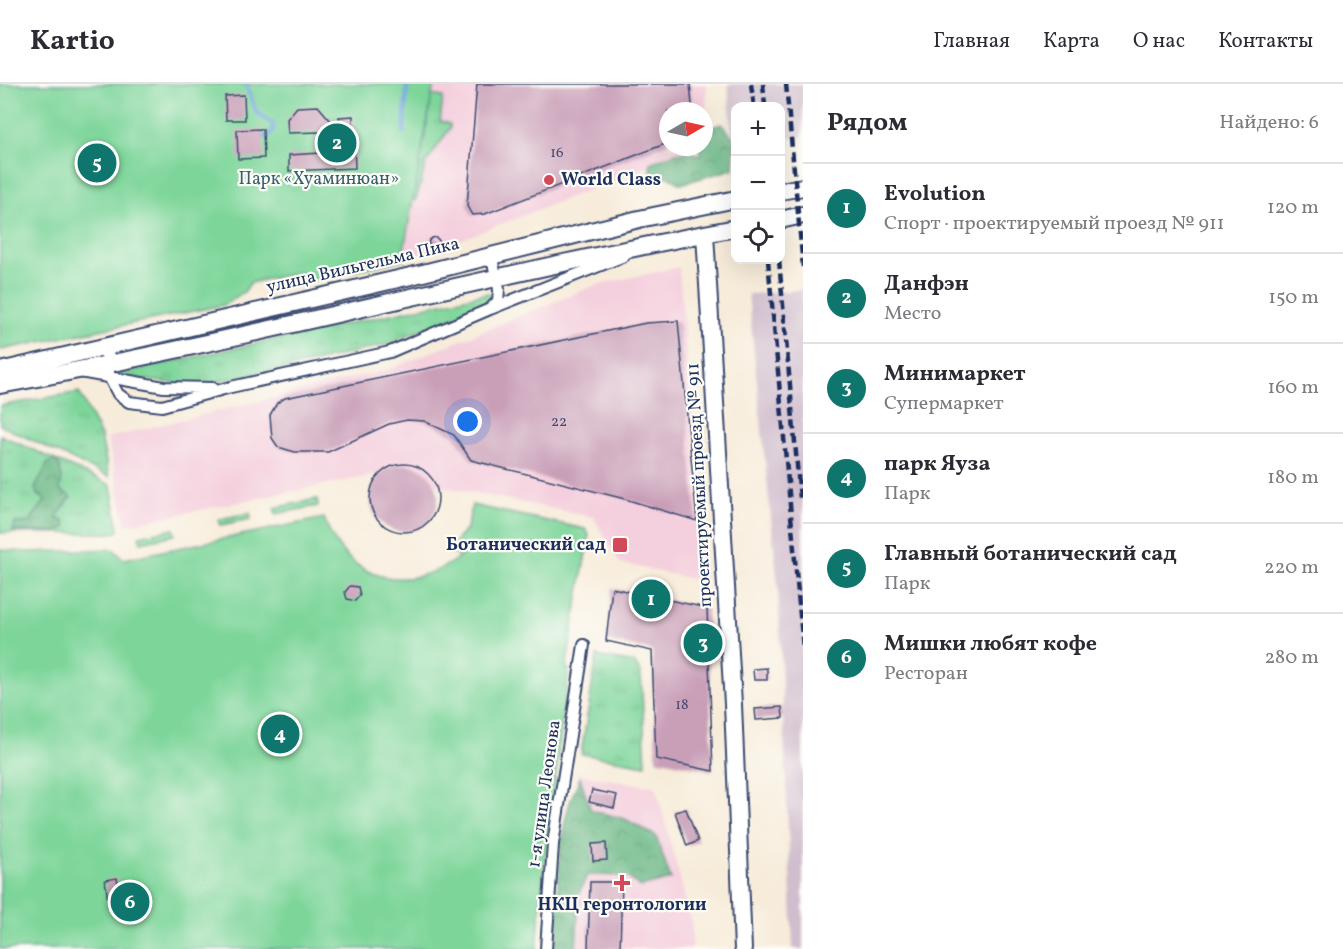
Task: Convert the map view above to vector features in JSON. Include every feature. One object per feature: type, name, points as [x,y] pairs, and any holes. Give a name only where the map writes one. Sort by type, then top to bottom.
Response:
[{"type":"main road","points":[[785,190],[803,186]]},
{"type":"main road","name":"улица Вильгельма Пика","points":[[0,371],[731,200]]},
{"type":"main road","points":[[785,219],[803,215]]},
{"type":"main road","points":[[0,385],[76,371],[108,372],[496,276],[731,229]]},
{"type":"main road","name":"проектируемый проезд № 911","points":[[705,234],[733,704],[744,949]]},
{"type":"street","points":[[115,344],[106,355],[108,372],[118,393],[129,402],[144,406],[162,406],[231,387],[390,352],[490,309],[663,241]]},
{"type":"street","points":[[482,258],[490,261],[500,296],[490,309]]},
{"type":"street","points":[[108,372],[164,387],[231,387]]},
{"type":"street","name":"1-я улица Леонова","points":[[546,949],[554,834],[584,645]]},
{"type":"shaded area","points":[[434,84],[707,84],[706,102],[659,102],[659,156],[676,156],[437,249],[417,254],[404,250]]},
{"type":"shaded area","points":[[728,84],[803,84],[803,136],[785,139],[785,102],[731,102],[731,122]]},
{"type":"shaded area","points":[[679,267],[705,582],[620,563],[593,517],[436,485],[422,469],[410,464],[391,466],[379,474],[126,525],[107,438],[390,369],[596,285]]},
{"type":"shaded area","points":[[803,290],[803,949],[793,949],[778,587],[748,294]]},
{"type":"shaded area","name":"НКЦ геронтологии","points":[[578,774],[656,787],[692,924],[692,949],[558,949],[565,841]]},
{"type":"green space","name":"Парк «Хуаминюан»","points":[[0,84],[434,84],[402,260],[305,282],[301,272],[250,283],[245,291],[224,305],[0,350]]},
{"type":"green space","points":[[428,95],[443,97],[440,121],[450,124],[450,128],[426,163],[416,200],[411,201]]},
{"type":"green space","points":[[722,124],[731,135],[731,170],[681,184],[669,177],[659,179],[650,171],[650,163],[668,156],[713,156],[713,127]]},
{"type":"green space","points":[[488,293],[491,295],[490,302],[388,344],[289,368],[203,384],[180,384],[120,377],[120,373]]},
{"type":"green space","points":[[79,392],[101,436],[109,477],[0,425],[0,406]]},
{"type":"green space","points":[[0,435],[111,485],[119,531],[114,533],[0,533]]},
{"type":"green space","points":[[54,460],[58,462],[62,477],[60,490],[71,497],[56,518],[64,521],[66,527],[56,532],[13,531],[15,523],[30,522],[44,502],[45,499],[37,495],[35,488],[48,463]]},
{"type":"green space","points":[[317,499],[318,506],[276,514],[274,508]]},
{"type":"green space","points":[[472,505],[585,529],[589,535],[566,668],[569,669],[543,878],[537,949],[0,949],[0,550],[29,552],[113,549],[124,559],[324,518],[334,540],[347,557],[363,569],[381,576],[401,578],[421,576],[461,556],[447,552],[467,528]]},
{"type":"green space","points":[[250,513],[251,519],[220,525],[219,519]]},
{"type":"green space","points":[[174,529],[175,535],[141,542],[139,536]]},
{"type":"green space","points":[[597,656],[635,663],[641,674],[646,765],[581,754]]},
{"type":"green space","points":[[580,778],[591,810],[625,819],[656,836],[671,879],[641,887],[626,876],[587,875],[579,894],[576,949],[555,949],[562,840],[572,797]]},
{"type":"building","points":[[477,84],[690,84],[692,102],[659,102],[659,146],[485,214],[472,215],[467,206]]},
{"type":"building","points":[[244,95],[245,120],[226,120],[225,96]]},
{"type":"building","points":[[318,106],[337,128],[339,117],[353,116],[355,168],[289,171],[289,155],[321,153],[320,132],[288,133],[287,119],[297,107]]},
{"type":"building","points":[[263,129],[264,158],[238,159],[237,130]]},
{"type":"building","points":[[434,237],[440,243],[434,249],[428,243]]},
{"type":"building","points":[[678,321],[697,521],[625,499],[471,460],[454,435],[424,421],[407,420],[389,424],[328,452],[295,452],[278,447],[272,438],[270,415],[277,403],[285,398],[646,323]]},
{"type":"building","points":[[397,464],[411,464],[423,469],[433,479],[438,498],[433,517],[423,527],[411,532],[397,532],[385,527],[375,517],[370,505],[370,491],[375,479],[385,469]]},
{"type":"building","points":[[350,586],[358,587],[360,595],[355,601],[347,599],[345,592]]},
{"type":"building","points":[[612,588],[707,608],[713,771],[656,759],[652,651],[606,641]]},
{"type":"building","points":[[767,668],[767,680],[754,680],[753,669]]},
{"type":"building","points":[[782,707],[783,718],[756,720],[755,709]]},
{"type":"building","points":[[592,790],[617,795],[614,808],[589,802]]},
{"type":"building","points":[[686,809],[698,841],[687,846],[675,812]]},
{"type":"building","points":[[606,843],[607,860],[593,861],[592,844]]},
{"type":"building","points":[[117,878],[122,906],[109,908],[105,880]]},
{"type":"building","points":[[590,882],[622,882],[620,949],[588,949]]},
{"type":"waterway","points":[[246,84],[256,112],[273,124],[273,130],[269,136],[263,137]]},
{"type":"waterway","points":[[404,132],[407,84]]},
{"type":"railway","points":[[751,84],[753,102]]},
{"type":"railway","points":[[763,84],[765,102]]},
{"type":"railway","points":[[786,84],[803,267]]},
{"type":"railway","points":[[768,264],[803,649]]},
{"type":"railway","points":[[779,264],[800,499]]},
{"type":"place","name":"Данфэн","points":[[337,143]]},
{"type":"place","name":"Главный ботанический сад","points":[[97,163]]},
{"type":"place","name":"World Class","points":[[549,180]]},
{"type":"place","name":"Ботанический сад","points":[[620,545]]},
{"type":"place","name":"Evolution","points":[[651,599]]},
{"type":"place","name":"Минимаркет","points":[[703,643]]},
{"type":"place","name":"парк Яуза","points":[[280,734]]},
{"type":"place","name":"НКЦ геронтологии","points":[[622,883]]},
{"type":"place","name":"Мишки любят кофе","points":[[130,902]]}]
